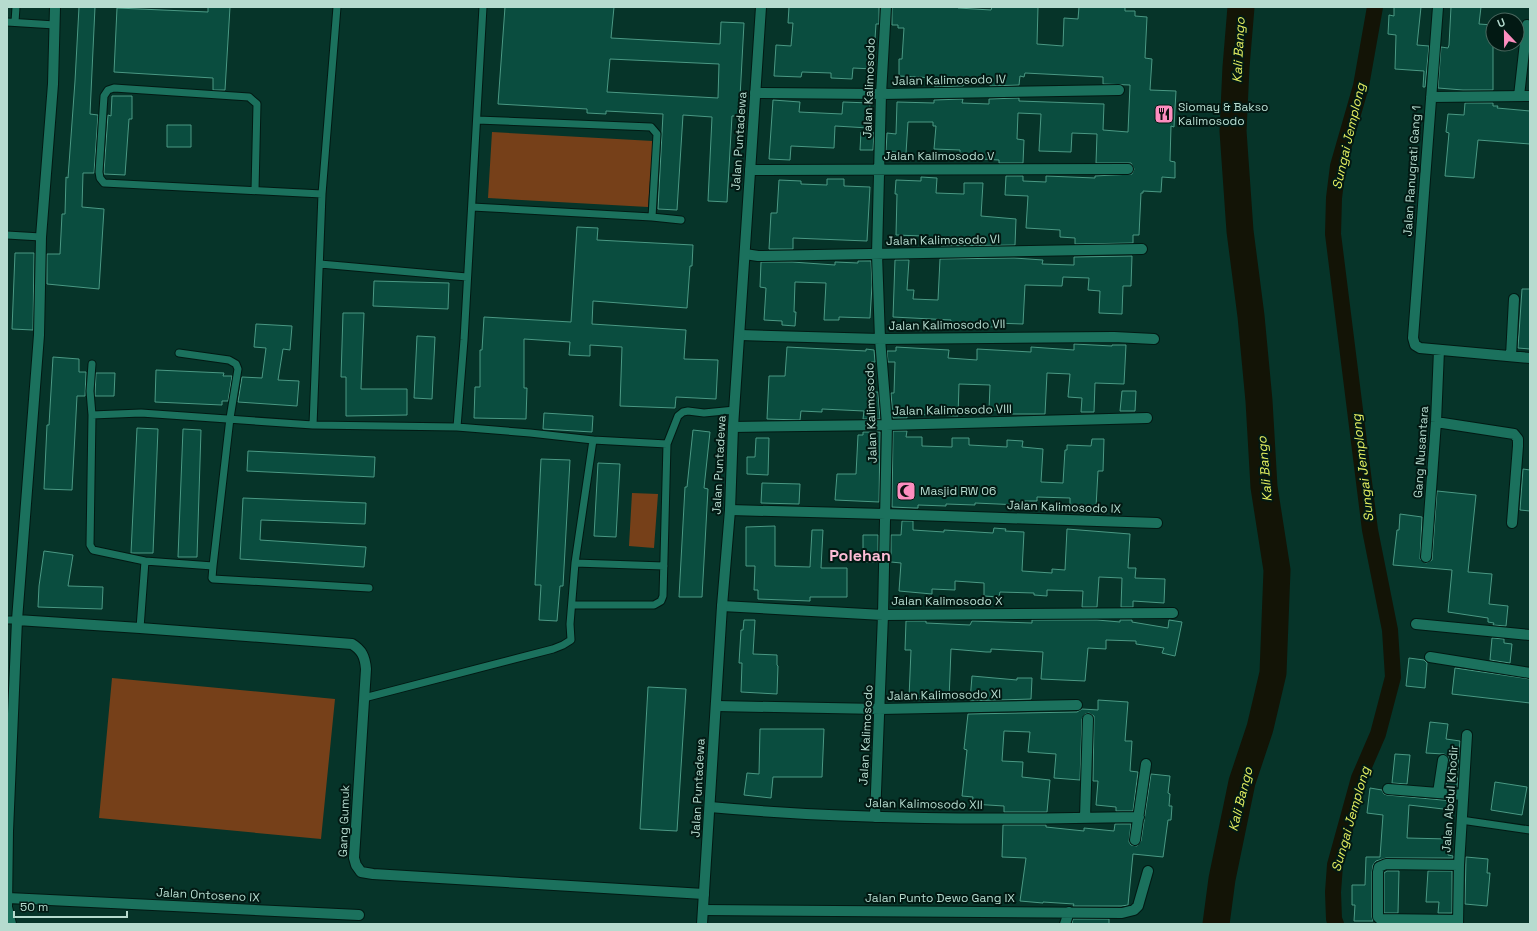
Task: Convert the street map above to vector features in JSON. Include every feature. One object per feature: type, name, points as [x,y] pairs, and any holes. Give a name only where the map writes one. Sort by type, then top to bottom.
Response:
[{"type":"street","points":[[11,924],[7,904],[7,831],[12,620],[39,335],[41,237],[54,84],[55,7]]},
{"type":"street","name":"Jalan Puntadewa","points":[[702,924],[722,606],[730,510],[734,410],[761,7]]},
{"type":"street","name":"Jalan Kalimosodo","points":[[875,817],[880,709],[885,514],[886,425],[880,339],[877,254],[881,94],[886,7]]},
{"type":"street","name":"Jalan Ranugrati Gang 1","points":[[1438,7],[1413,338],[1415,345],[1420,348],[1439,350]]},
{"type":"street","points":[[1519,96],[1527,25]]},
{"type":"street","name":"Jalan Kalimosodo IV","points":[[755,93],[881,94],[1118,90]]},
{"type":"street","points":[[1431,97],[1530,96]]},
{"type":"street","name":"Jalan Kalimosodo V","points":[[750,170],[1128,169]]},
{"type":"street","name":"Jalan Kalimosodo VI","points":[[745,254],[758,256],[1142,249]]},
{"type":"street","points":[[1511,356],[1514,299]]},
{"type":"street","name":"Jalan Kalimosodo VII","points":[[740,335],[880,339],[1114,337],[1154,339]]},
{"type":"street","points":[[1439,350],[1530,358]]},
{"type":"street","name":"Gang Nusantara","points":[[1426,557],[1436,422],[1439,350]]},
{"type":"street","name":"Jalan Kalimosodo VIII","points":[[733,427],[886,425],[1147,418]]},
{"type":"street","points":[[1436,422],[1514,434],[1518,439],[1512,524]]},
{"type":"street","name":"Jalan Kalimosodo IX","points":[[730,510],[1157,523]]},
{"type":"street","name":"Jalan Kalimosodo X","points":[[722,606],[883,615],[1173,613]]},
{"type":"street","name":"Gang Gumuk","points":[[12,620],[352,644],[358,648],[363,654],[366,669],[354,858],[356,865],[361,872],[373,874],[704,894]]},
{"type":"street","points":[[1416,624],[1530,635]]},
{"type":"street","points":[[1430,657],[1530,673]]},
{"type":"street","name":"Jalan Kalimosodo XI","points":[[716,706],[880,709],[1077,705]]},
{"type":"street","points":[[1085,818],[1088,719]]},
{"type":"street","name":"Jalan Abdul Khodir","points":[[1459,865],[1382,865],[1378,868],[1377,886],[1378,914],[1380,919],[1458,922],[1461,820],[1467,735]]},
{"type":"street","points":[[1438,793],[1443,760]]},
{"type":"street","points":[[1135,840],[1146,764]]},
{"type":"street","points":[[1388,789],[1463,795]]},
{"type":"street","name":"Jalan Kalimosodo XII","points":[[710,807],[875,817],[1139,817]]},
{"type":"street","name":"Jalan Punto Dewo Gang IX","points":[[703,910],[1122,913],[1134,910],[1138,906],[1148,871]]},
{"type":"street","name":"Jalan Ontoseno IX","points":[[7,904],[359,915]]},
{"type":"street","points":[[1065,924],[1069,912]]},
{"type":"lane","points":[[16,7],[11,22],[55,25]]},
{"type":"lane","points":[[313,425],[322,194],[337,7]]},
{"type":"lane","points":[[457,427],[464,340],[483,7]]},
{"type":"lane","points":[[255,190],[257,104],[254,100],[249,97],[114,88],[108,90],[104,96],[99,172],[100,178],[104,183],[322,194]]},
{"type":"lane","points":[[477,120],[651,127],[657,134],[652,217]]},
{"type":"lane","points":[[472,207],[681,220]]},
{"type":"lane","points":[[7,236],[41,237]]},
{"type":"lane","points":[[320,264],[467,277]]},
{"type":"lane","points":[[179,353],[229,360],[236,364],[238,369],[230,418],[212,578],[215,580],[369,588]]},
{"type":"lane","points":[[92,364],[90,391],[92,415],[90,545],[93,550],[146,562],[213,566]]},
{"type":"lane","points":[[572,605],[654,604],[661,601],[663,596],[667,444],[678,416],[683,412],[734,410]]},
{"type":"lane","points":[[92,415],[141,413],[230,418],[313,425],[457,427],[530,432],[593,440],[667,444]]},
{"type":"lane","points":[[364,698],[563,645],[571,640],[575,563],[593,440]]},
{"type":"lane","points":[[140,628],[146,562]]},
{"type":"lane","points":[[575,563],[664,566]]},
{"type":"lane","points":[[1461,820],[1530,830]]},
{"type":"shaded area","points":[[492,132],[653,141],[648,207],[488,198]]},
{"type":"shaded area","points":[[632,493],[658,494],[654,548],[629,546]]},
{"type":"shaded area","points":[[112,678],[335,699],[321,839],[99,818]]},
{"type":"building","points":[[79,7],[95,7],[90,114],[98,115],[94,173],[83,173],[82,207],[104,209],[99,289],[47,284],[47,254],[60,254],[62,214],[65,214],[66,177],[68,178]]},
{"type":"building","points":[[208,7],[230,7],[225,90],[213,90],[213,78],[114,72],[117,8],[208,12]]},
{"type":"building","points":[[505,7],[614,7],[611,38],[720,44],[721,22],[744,23],[739,116],[732,116],[727,202],[708,201],[712,117],[683,115],[677,210],[658,209],[663,114],[606,111],[606,114],[587,113],[587,109],[498,104]],"holes":[[[610,59],[719,64],[718,98],[607,92]]]},
{"type":"building","points":[[789,7],[879,7],[879,24],[876,24],[873,69],[853,68],[852,79],[831,78],[831,73],[802,72],[801,77],[774,76],[776,45],[791,46],[793,23],[788,23]]},
{"type":"building","points":[[892,7],[958,7],[991,10],[992,7],[1038,7],[1037,44],[1063,46],[1064,18],[1078,19],[1079,7],[1125,7],[1125,11],[1135,11],[1135,16],[1147,17],[1145,58],[1152,59],[1150,90],[1176,91],[1174,127],[1171,126],[1170,161],[1175,162],[1175,178],[1162,177],[1161,192],[1143,191],[1143,193],[1141,193],[1139,235],[1133,235],[1133,243],[1075,244],[1075,238],[1060,237],[1060,230],[1026,228],[1028,196],[1005,195],[1006,176],[1023,176],[1023,181],[1046,182],[1046,176],[1095,178],[1095,176],[1132,174],[1134,169],[1131,163],[1096,163],[1097,134],[1072,133],[1071,152],[1039,151],[1041,114],[1018,113],[1017,139],[1024,140],[1023,163],[999,163],[999,160],[960,158],[960,150],[934,149],[936,126],[933,126],[933,122],[908,122],[906,153],[886,151],[887,133],[896,134],[897,102],[934,103],[934,100],[963,99],[962,103],[989,104],[989,99],[1019,98],[1019,101],[1104,104],[1103,130],[1128,132],[1130,85],[1103,84],[1103,77],[1025,73],[1024,77],[1020,76],[1019,85],[990,86],[990,80],[964,78],[963,86],[935,87],[935,78],[899,76],[899,59],[902,59],[904,28],[898,28],[898,25],[892,25]]},
{"type":"building","points":[[1394,7],[1421,7],[1417,45],[1429,46],[1425,87],[1423,87],[1424,71],[1395,69],[1396,35],[1388,34],[1389,15],[1394,16]]},
{"type":"building","points":[[1451,7],[1481,7],[1479,24],[1485,24],[1485,52],[1493,52],[1493,90],[1438,88],[1441,47],[1448,48]]},
{"type":"building","points":[[112,96],[132,96],[132,119],[129,119],[125,175],[104,174],[108,115],[111,116]]},
{"type":"building","points":[[773,100],[800,102],[799,112],[842,114],[843,102],[870,103],[869,128],[835,126],[834,148],[791,146],[790,160],[769,159]]},
{"type":"building","points":[[1465,103],[1493,103],[1493,106],[1498,106],[1497,108],[1530,111],[1530,144],[1478,140],[1474,178],[1445,176],[1449,133],[1446,132],[1448,114],[1464,115]]},
{"type":"building","points":[[167,125],[191,125],[191,147],[167,147]]},
{"type":"building","points":[[861,132],[874,133],[873,150],[860,150]]},
{"type":"building","points":[[921,177],[937,178],[936,193],[964,194],[964,183],[983,183],[981,216],[1016,219],[1015,245],[941,246],[941,240],[922,240],[922,236],[896,235],[896,180],[921,181]]},
{"type":"building","points":[[827,179],[844,179],[844,186],[870,187],[867,241],[793,238],[793,249],[769,249],[771,213],[777,213],[779,180],[801,181],[801,184],[827,185]]},
{"type":"building","points":[[577,227],[598,228],[597,240],[693,245],[687,308],[593,301],[592,324],[686,330],[684,359],[718,360],[716,399],[676,397],[675,408],[620,406],[622,347],[590,345],[590,356],[569,355],[570,342],[524,339],[524,388],[527,388],[526,419],[474,418],[475,387],[480,387],[480,350],[482,350],[484,317],[571,322]]},
{"type":"building","points":[[15,253],[34,253],[33,330],[12,329]]},
{"type":"building","points":[[1132,256],[1131,286],[1123,286],[1122,314],[1099,313],[1100,291],[1088,290],[1089,278],[1063,277],[1062,286],[1025,285],[1023,324],[994,323],[994,327],[950,325],[951,320],[893,317],[895,260],[909,260],[907,290],[914,290],[913,299],[938,300],[940,259],[1014,258],[1043,260],[1042,264],[1074,265],[1074,257]]},
{"type":"building","points":[[858,261],[871,261],[872,285],[870,318],[839,317],[839,320],[824,320],[826,283],[795,282],[795,326],[782,325],[782,321],[764,320],[766,288],[760,287],[761,262],[792,262],[835,265],[835,262],[858,263]]},
{"type":"building","points":[[374,281],[449,283],[448,309],[373,306]]},
{"type":"building","points":[[1522,289],[1530,289],[1530,349],[1518,348]]},
{"type":"building","points":[[343,313],[364,313],[361,389],[407,389],[407,415],[346,416],[346,377],[341,377]]},
{"type":"building","points":[[256,324],[292,326],[290,350],[283,349],[278,380],[299,381],[297,406],[238,402],[242,377],[262,378],[266,348],[254,347]]},
{"type":"building","points":[[417,336],[435,337],[432,399],[414,398]]},
{"type":"building","points":[[1074,344],[1112,346],[1126,345],[1124,384],[1095,383],[1094,412],[1081,412],[1082,398],[1068,397],[1070,374],[1047,373],[1045,414],[1011,414],[1012,411],[989,410],[990,385],[959,384],[958,416],[907,414],[907,418],[893,418],[891,393],[894,393],[895,362],[888,362],[887,351],[896,351],[896,347],[949,350],[948,358],[977,360],[977,349],[1031,352],[1031,347],[1074,350]]},
{"type":"building","points":[[787,347],[866,351],[866,349],[874,350],[875,362],[871,362],[870,392],[878,392],[880,419],[863,419],[864,411],[822,409],[822,412],[801,411],[800,420],[767,419],[769,376],[785,376]]},
{"type":"building","points":[[53,357],[79,359],[79,372],[86,372],[85,396],[77,396],[72,490],[44,489],[47,425],[49,425]]},
{"type":"building","points":[[156,370],[224,373],[223,376],[232,376],[228,401],[222,401],[222,405],[155,402]]},
{"type":"building","points":[[96,373],[115,373],[114,396],[95,396]]},
{"type":"building","points":[[1122,391],[1136,391],[1135,411],[1120,411]]},
{"type":"building","points":[[544,413],[593,416],[592,432],[543,429]]},
{"type":"building","points":[[137,428],[158,429],[153,553],[131,553]]},
{"type":"building","points":[[183,429],[201,430],[197,557],[178,557]]},
{"type":"building","points":[[693,430],[710,432],[704,488],[708,489],[702,597],[679,597],[685,487],[687,487]]},
{"type":"building","points":[[893,431],[907,431],[906,437],[922,437],[922,446],[952,447],[952,438],[969,438],[969,445],[1007,447],[1007,440],[1023,441],[1022,447],[1043,449],[1041,482],[1063,483],[1065,450],[1067,450],[1067,445],[1091,446],[1092,439],[1104,439],[1103,471],[1098,471],[1096,507],[1070,505],[1070,498],[1037,497],[1037,501],[1020,501],[1020,505],[975,503],[975,505],[918,505],[918,508],[892,507]]},
{"type":"building","points":[[863,432],[880,432],[879,502],[835,500],[837,474],[856,474],[858,435],[863,435]]},
{"type":"building","points":[[756,438],[769,438],[768,475],[747,474],[747,457],[755,457]]},
{"type":"building","points":[[248,451],[375,457],[374,477],[247,471]]},
{"type":"building","points":[[541,459],[570,460],[563,586],[560,586],[557,621],[539,620],[541,585],[535,585]]},
{"type":"building","points":[[598,463],[620,464],[616,537],[594,536]]},
{"type":"building","points":[[1523,469],[1530,470],[1530,511],[1520,510]]},
{"type":"building","points":[[762,483],[800,484],[799,504],[761,503]]},
{"type":"building","points":[[1437,491],[1476,495],[1468,572],[1492,574],[1489,604],[1508,606],[1506,626],[1493,625],[1494,623],[1488,622],[1488,618],[1448,612],[1452,570],[1393,565],[1400,514],[1422,517],[1420,559],[1426,563],[1432,560]]},
{"type":"building","points":[[243,498],[366,503],[365,524],[261,520],[260,540],[366,547],[364,567],[240,559]]},
{"type":"building","points":[[902,521],[913,521],[913,530],[993,533],[994,528],[1006,529],[1005,531],[1024,532],[1022,571],[1052,573],[1052,569],[1065,570],[1067,529],[1130,534],[1128,568],[1136,568],[1135,578],[1165,579],[1164,603],[1133,601],[1133,607],[1121,607],[1122,578],[1099,577],[1097,607],[1082,607],[1083,591],[1047,590],[1047,596],[1034,595],[1034,593],[1000,592],[999,597],[984,596],[984,583],[955,581],[955,590],[932,589],[932,594],[899,591],[901,563],[891,562],[891,535],[901,535]]},
{"type":"building","points":[[775,526],[775,566],[810,567],[812,530],[823,530],[821,568],[847,568],[847,597],[810,597],[810,601],[758,599],[758,590],[754,590],[755,566],[746,566],[746,527]]},
{"type":"building","points":[[863,535],[878,535],[878,562],[863,562]]},
{"type":"building","points":[[44,551],[73,555],[68,586],[103,587],[102,609],[38,607],[39,586]]},
{"type":"building","points":[[744,620],[755,620],[753,654],[777,655],[777,694],[741,692],[742,663],[739,663],[741,630],[743,630]]},
{"type":"building","points":[[1032,620],[1097,620],[1120,622],[1120,620],[1132,620],[1132,622],[1168,628],[1169,620],[1182,622],[1175,656],[1162,653],[1164,648],[1136,644],[1136,641],[1106,640],[1106,649],[1088,648],[1085,681],[1041,679],[1043,652],[991,649],[991,652],[986,652],[951,649],[949,700],[909,698],[911,650],[905,650],[906,621],[926,621],[926,623],[970,625],[972,621],[1032,623]]},
{"type":"building","points":[[1492,638],[1504,639],[1504,643],[1512,644],[1510,663],[1490,660]]},
{"type":"building","points":[[1409,658],[1424,660],[1427,663],[1425,688],[1406,686]]},
{"type":"building","points":[[1455,668],[1530,679],[1530,703],[1452,694]]},
{"type":"building","points":[[972,676],[1017,680],[1017,678],[1032,678],[1031,699],[970,701]]},
{"type":"building","points":[[648,687],[686,689],[677,831],[640,829]]},
{"type":"building","points":[[1098,700],[1128,702],[1125,741],[1132,741],[1130,771],[1138,772],[1133,811],[1116,811],[1116,807],[1096,805],[1098,781],[1093,781],[1094,716],[1089,713],[1085,714],[1082,719],[1080,780],[1054,778],[1056,754],[1028,752],[1030,732],[1004,731],[1002,761],[1023,762],[1022,777],[1050,780],[1047,812],[1004,812],[1004,806],[972,804],[973,797],[962,796],[967,750],[964,749],[968,714],[1077,712],[1082,709],[1098,710]]},
{"type":"building","points":[[1430,722],[1448,724],[1446,739],[1460,741],[1458,764],[1449,763],[1449,757],[1444,754],[1426,753]]},
{"type":"building","points":[[760,729],[824,729],[822,777],[773,777],[771,798],[744,795],[747,773],[759,774]]},
{"type":"building","points":[[1395,754],[1410,755],[1407,784],[1392,783]]},
{"type":"building","points":[[1449,767],[1458,768],[1457,787],[1446,785]]},
{"type":"building","points":[[1151,774],[1170,776],[1168,793],[1170,794],[1169,806],[1172,806],[1171,820],[1168,820],[1163,857],[1133,854],[1128,905],[1073,906],[1074,904],[1020,901],[1026,858],[1002,857],[1003,825],[1046,825],[1046,827],[1084,831],[1084,828],[1114,831],[1115,824],[1131,824],[1129,842],[1131,845],[1137,846],[1141,841]]},
{"type":"building","points":[[1495,782],[1527,787],[1522,815],[1491,810]]},
{"type":"building","points":[[1370,788],[1382,790],[1384,794],[1387,795],[1453,801],[1452,810],[1409,805],[1407,838],[1448,839],[1448,855],[1453,856],[1453,858],[1386,858],[1376,861],[1373,865],[1372,872],[1373,921],[1354,921],[1355,905],[1352,905],[1352,885],[1365,885],[1366,857],[1380,857],[1383,815],[1367,813]]},
{"type":"building","points":[[1466,857],[1488,859],[1487,873],[1490,873],[1487,906],[1465,904]]},
{"type":"building","points":[[1387,871],[1399,871],[1398,913],[1384,913],[1384,873]]},
{"type":"building","points":[[1428,871],[1452,871],[1452,913],[1438,913],[1439,902],[1426,902]]},
{"type":"building","points":[[1073,919],[1109,919],[1109,924],[1072,924]]},
{"type":"waterway","name":"Kali Bango","points":[[1216,924],[1222,879],[1242,782],[1260,728],[1273,673],[1277,570],[1264,487],[1259,401],[1251,316],[1240,231],[1233,131],[1241,7]]},
{"type":"waterway","name":"Sungai Jemplong","points":[[1336,924],[1334,919],[1333,892],[1335,865],[1359,778],[1378,734],[1393,677],[1390,630],[1370,530],[1333,234],[1334,198],[1338,166],[1361,86],[1375,7]]},
{"type":"place","name":"Siomay & Bakso Kalimosodo","points":[[1164,114]]},
{"type":"place","name":"Masjid RW 06","points":[[906,491]]},
{"type":"district","name":"Polehan","points":[[860,555]]}]
